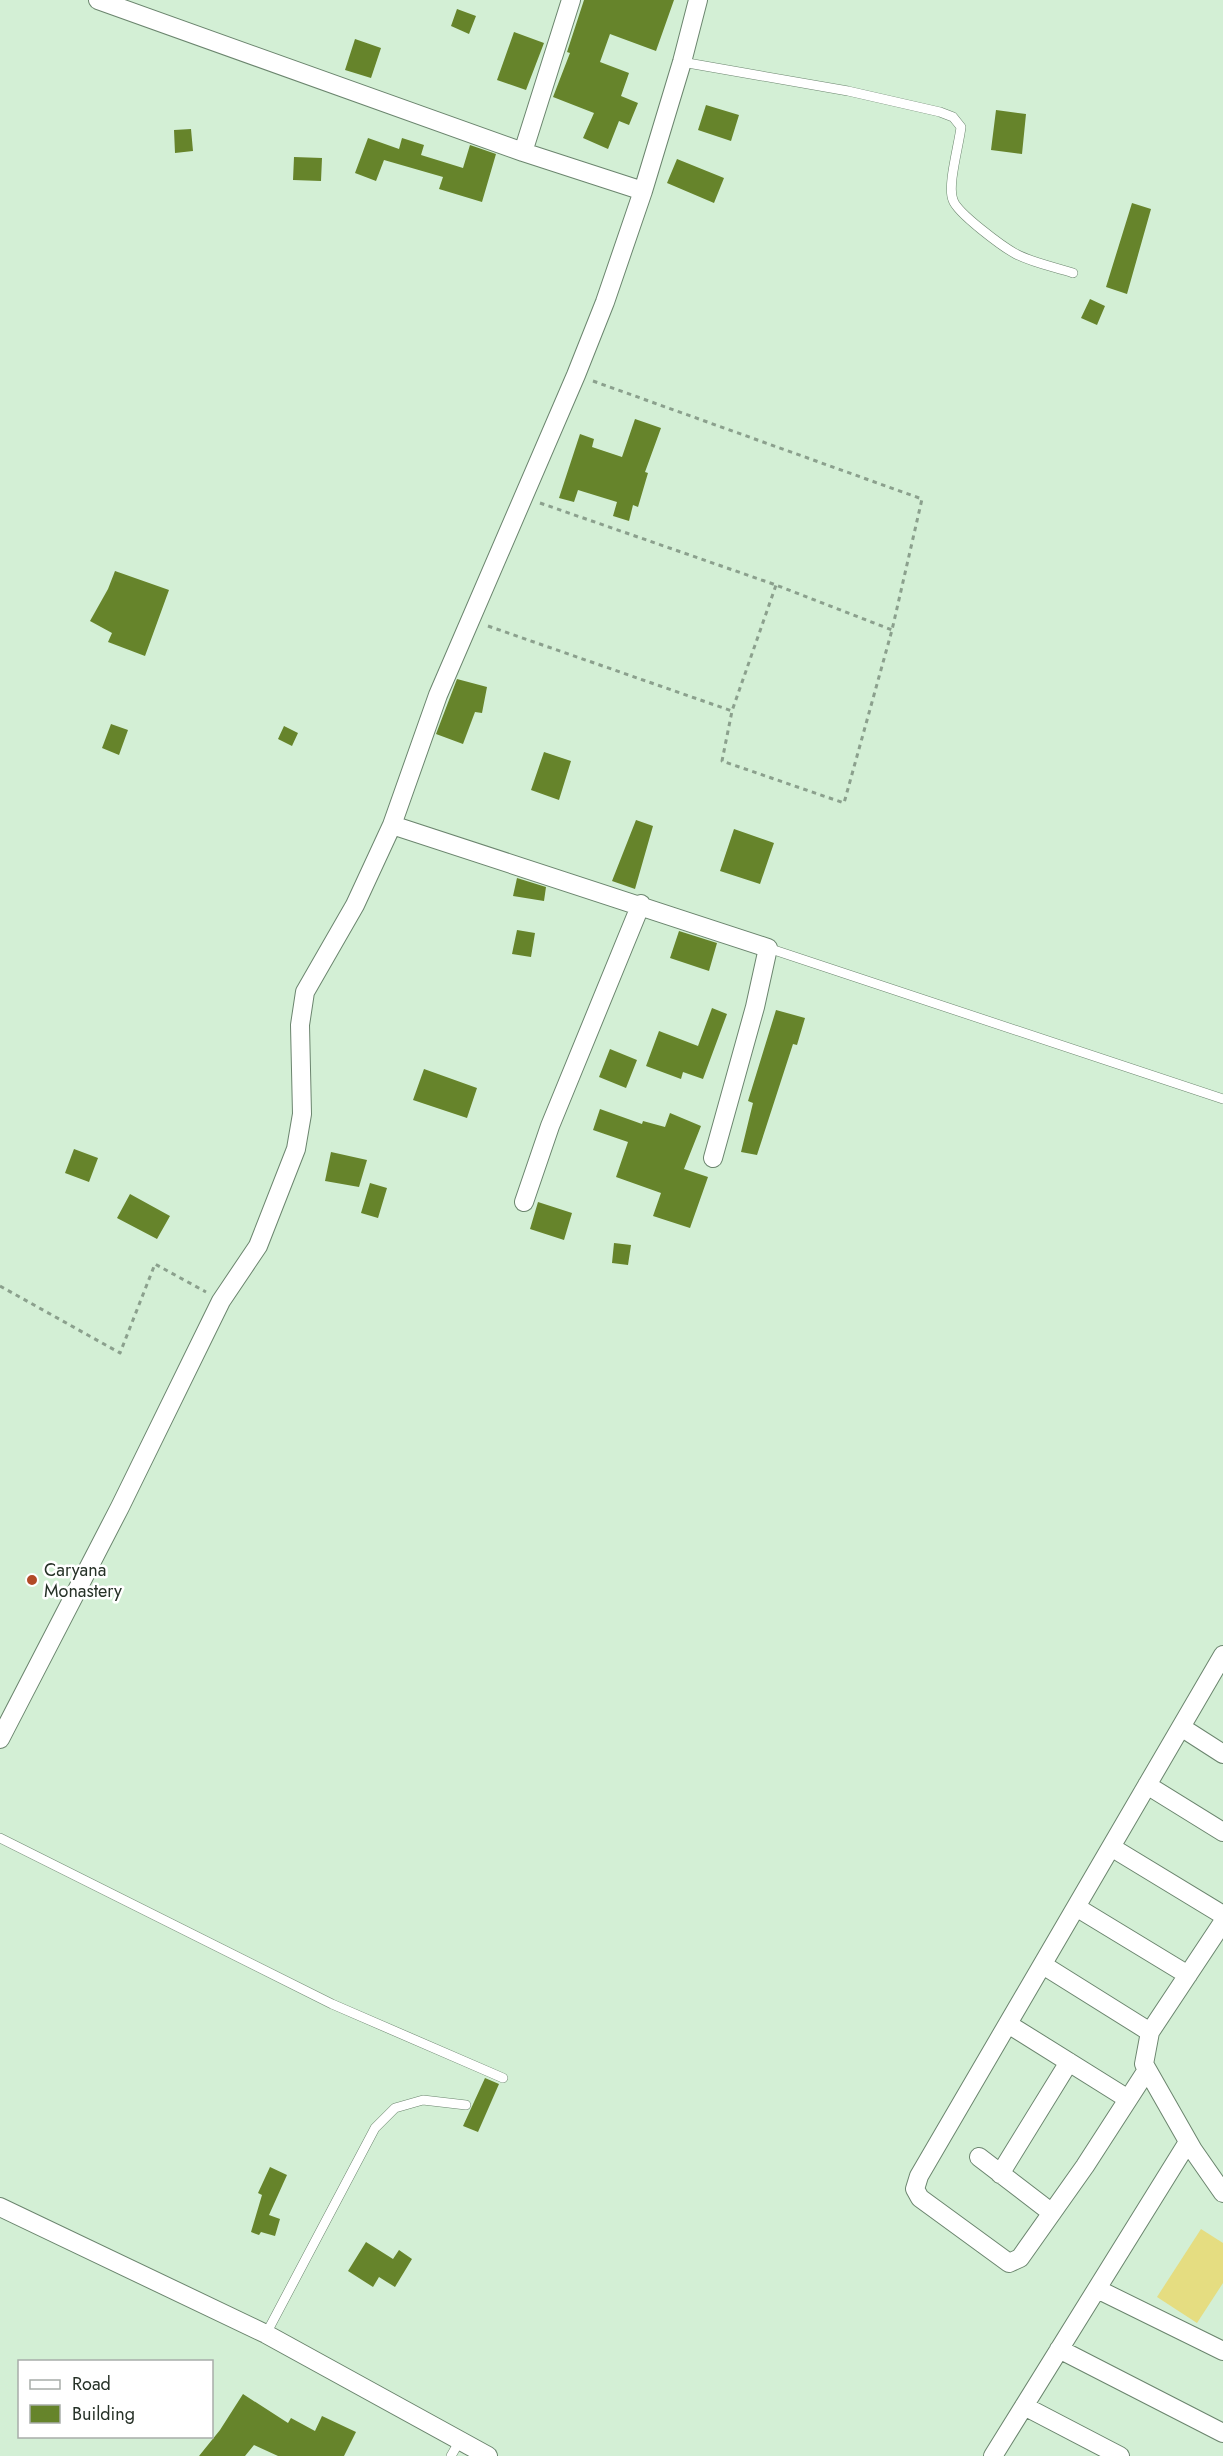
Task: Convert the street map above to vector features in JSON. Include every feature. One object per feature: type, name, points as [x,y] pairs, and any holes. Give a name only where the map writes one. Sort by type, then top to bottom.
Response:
[{"type":"street","points":[[98,0],[523,152],[644,191]]},
{"type":"street","points":[[523,152],[571,0]]},
{"type":"street","points":[[0,1740],[120,1507],[221,1300],[258,1246],[296,1149],[302,1114],[300,1025],[305,992],[355,905],[392,825],[438,695],[524,498],[605,302],[644,191],[698,0]]},
{"type":"street","points":[[392,825],[641,904],[768,948],[755,1007],[713,1158]]},
{"type":"street","points":[[524,1202],[550,1126],[641,904]]},
{"type":"street","points":[[1147,2070],[1085,2166],[1020,2258],[1008,2263],[920,2198],[915,2189],[919,2176],[1147,1785],[1220,1666]]},
{"type":"street","points":[[1181,1727],[1223,1754]]},
{"type":"street","points":[[1147,1785],[1223,1832]]},
{"type":"street","points":[[1111,1847],[1223,1915]]},
{"type":"street","points":[[1076,1907],[1188,1975]]},
{"type":"street","points":[[1223,1922],[1150,2032],[1144,2064],[1188,2142],[1223,2193]]},
{"type":"street","points":[[1043,1965],[1150,2032]]},
{"type":"street","points":[[1008,2024],[1128,2099]]},
{"type":"street","points":[[1000,2174],[1070,2062]]},
{"type":"street","points":[[993,2456],[1188,2142]]},
{"type":"street","points":[[979,2157],[1052,2213]]},
{"type":"street","points":[[0,2208],[266,2334],[455,2449],[488,2456]]},
{"type":"street","points":[[1097,2289],[1223,2351]]},
{"type":"street","points":[[1059,2349],[1223,2433]]},
{"type":"street","points":[[1024,2406],[1120,2456]]},
{"type":"lane","points":[[682,62],[848,91],[953,117],[961,127],[951,180],[953,201],[976,225],[1016,254],[1073,273]]},
{"type":"lane","points":[[768,948],[1223,1099]]},
{"type":"lane","points":[[0,1838],[332,2004],[503,2078]]},
{"type":"lane","points":[[266,2334],[375,2128],[395,2108],[423,2100],[466,2106]]},
{"type":"path","points":[[576,375],[922,499],[892,630],[844,803],[722,761],[732,711],[776,585]]},
{"type":"path","points":[[524,498],[776,585],[892,630]]},
{"type":"path","points":[[472,620],[732,711]]},
{"type":"path","points":[[0,1287],[120,1353],[156,1264],[221,1300]]},
{"type":"shaded area","points":[[1201,2229],[1223,2243],[1223,2283],[1197,2323],[1157,2297]]},
{"type":"building","points":[[584,0],[674,0],[656,51],[610,34],[600,62],[629,73],[621,96],[638,103],[629,125],[619,121],[608,149],[583,138],[594,113],[553,97],[570,53],[567,52]]},
{"type":"building","points":[[457,9],[476,16],[469,34],[451,26]]},
{"type":"building","points":[[514,32],[544,43],[526,90],[497,80]]},
{"type":"building","points":[[355,39],[381,48],[371,78],[345,70]]},
{"type":"building","points":[[706,105],[739,115],[731,141],[698,130]]},
{"type":"building","points":[[996,110],[1026,114],[1022,154],[991,150]]},
{"type":"building","points":[[191,129],[193,151],[175,153],[174,130]]},
{"type":"building","points":[[368,138],[399,149],[402,138],[424,145],[421,155],[463,168],[470,145],[496,154],[482,202],[439,189],[443,177],[384,160],[376,181],[355,173]]},
{"type":"building","points":[[294,157],[322,158],[321,181],[293,180]]},
{"type":"building","points":[[677,159],[724,178],[714,203],[667,183]]},
{"type":"building","points":[[1132,203],[1151,209],[1127,294],[1106,287]]},
{"type":"building","points":[[1090,299],[1105,306],[1097,325],[1081,318]]},
{"type":"building","points":[[635,419],[661,428],[645,472],[648,473],[638,507],[633,505],[629,521],[613,516],[617,502],[578,490],[574,502],[559,498],[580,434],[594,439],[592,447],[622,457]]},
{"type":"building","points":[[115,571],[169,590],[145,656],[108,642],[112,633],[90,621]]},
{"type":"building","points":[[457,679],[487,687],[482,713],[475,712],[463,744],[436,734]]},
{"type":"building","points":[[111,724],[128,730],[119,755],[102,748]]},
{"type":"building","points":[[284,726],[298,733],[292,746],[278,739]]},
{"type":"building","points":[[544,752],[571,761],[559,800],[531,790]]},
{"type":"building","points":[[636,820],[653,826],[635,889],[612,881]]},
{"type":"building","points":[[734,829],[774,843],[760,884],[720,871]]},
{"type":"building","points":[[517,878],[546,887],[544,901],[513,896]]},
{"type":"building","points":[[517,930],[535,933],[531,957],[512,954]]},
{"type":"building","points":[[679,931],[717,943],[709,971],[670,958]]},
{"type":"building","points":[[712,1008],[727,1014],[703,1079],[683,1072],[681,1079],[646,1066],[659,1031],[698,1046]]},
{"type":"building","points":[[776,1010],[805,1018],[797,1045],[793,1044],[757,1155],[741,1152],[753,1103],[748,1101]]},
{"type":"building","points":[[610,1049],[637,1060],[626,1088],[599,1077]]},
{"type":"building","points":[[424,1069],[477,1088],[467,1118],[413,1100]]},
{"type":"building","points":[[600,1109],[642,1124],[643,1121],[665,1127],[670,1113],[701,1126],[684,1169],[708,1177],[690,1228],[653,1216],[661,1193],[616,1177],[628,1142],[593,1130]]},
{"type":"building","points":[[74,1149],[98,1158],[89,1182],[65,1173]]},
{"type":"building","points":[[331,1152],[367,1160],[359,1187],[325,1181]]},
{"type":"building","points":[[370,1183],[387,1188],[378,1218],[361,1213]]},
{"type":"building","points":[[130,1194],[170,1216],[157,1239],[117,1218]]},
{"type":"building","points":[[538,1202],[572,1213],[564,1240],[530,1229]]},
{"type":"building","points":[[614,1243],[631,1245],[628,1265],[612,1263]]},
{"type":"building","points":[[485,2078],[499,2084],[478,2132],[463,2126]]},
{"type":"building","points":[[270,2167],[287,2175],[269,2215],[280,2219],[275,2236],[251,2232],[262,2195],[258,2193]]},
{"type":"building","points":[[366,2242],[393,2259],[399,2250],[412,2259],[395,2287],[379,2277],[373,2287],[348,2271]]},
{"type":"building","points":[[243,2394],[288,2423],[291,2418],[315,2431],[322,2416],[356,2432],[344,2456],[278,2456],[254,2445],[245,2456],[199,2456],[220,2430]]},
{"type":"place","name":"Caryana Monastery","points":[[32,1580]]}]
